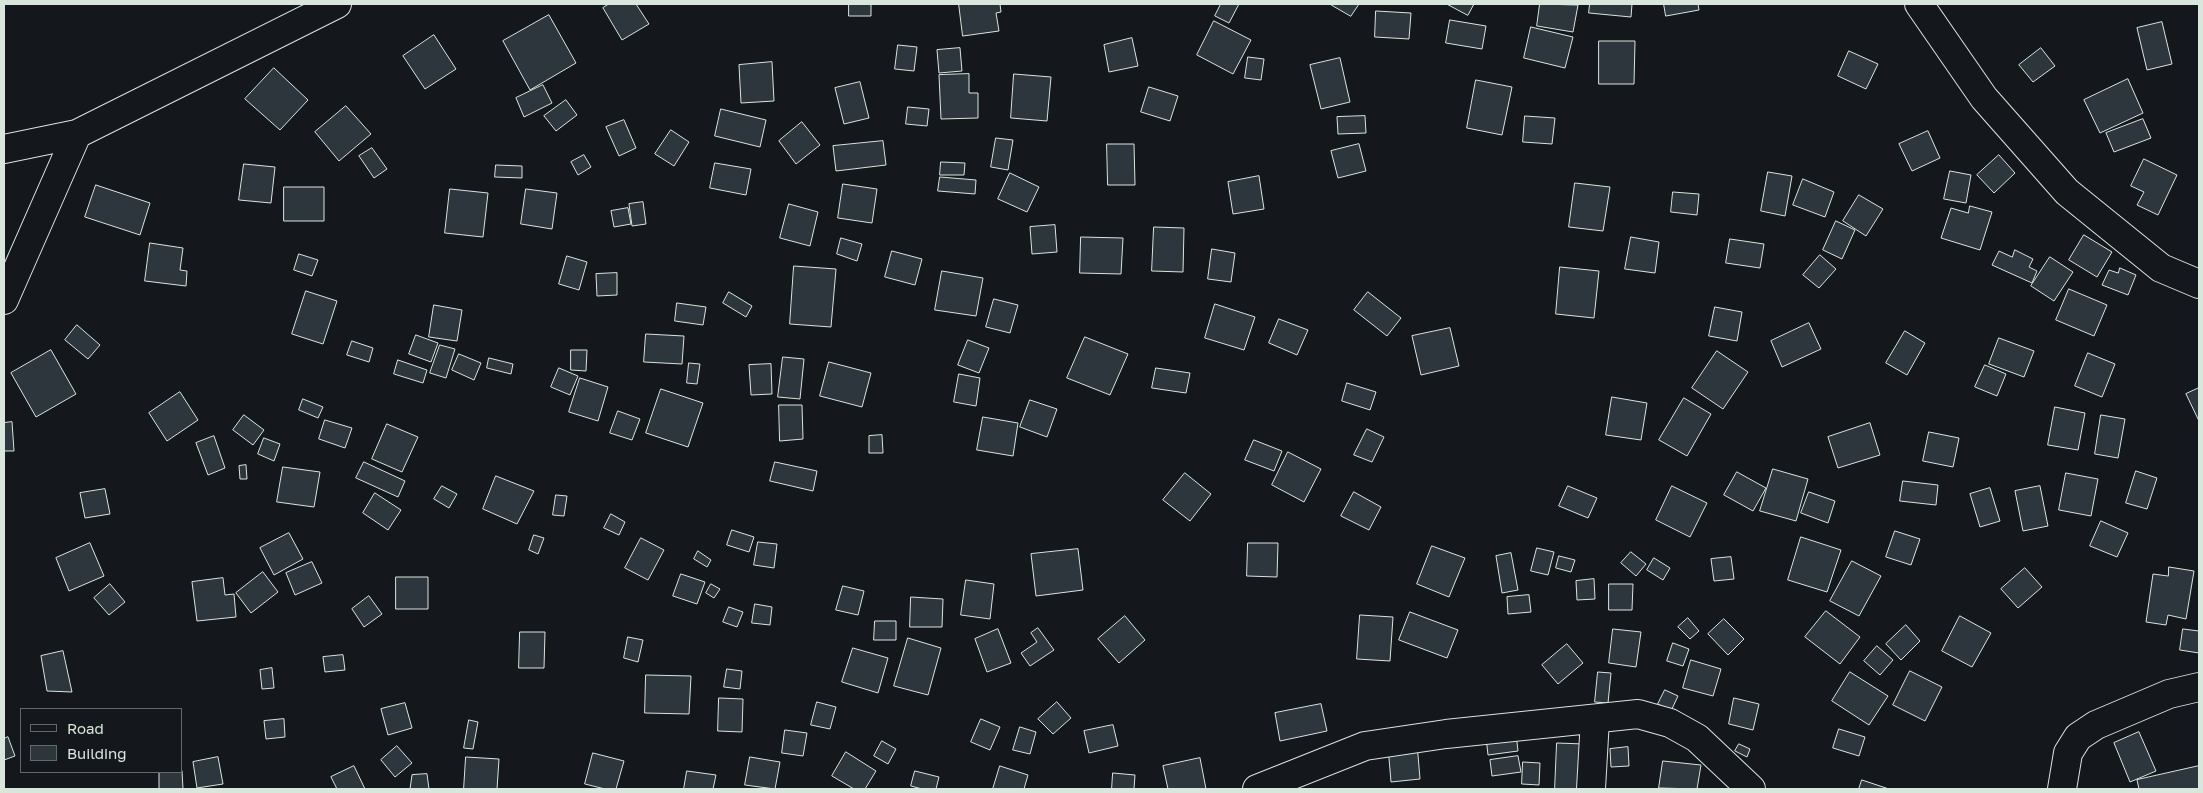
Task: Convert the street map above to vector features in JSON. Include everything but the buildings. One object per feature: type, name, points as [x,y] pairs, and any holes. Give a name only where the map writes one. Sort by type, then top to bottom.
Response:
[{"type":"street","points":[[4,149],[77,134],[337,4]]},
{"type":"street","points":[[1919,4],[1984,98],[2067,192],[2162,268],[2199,284]]},
{"type":"street","points":[[4,300],[77,134]]},
{"type":"street","points":[[2062,789],[2068,753],[2078,737],[2096,725],[2169,694],[2199,687]]},
{"type":"street","points":[[1257,789],[1364,746],[1446,734],[1638,714],[1670,723],[1697,738],[1751,789]]},
{"type":"street","points":[[1590,789],[1595,719]]}]
